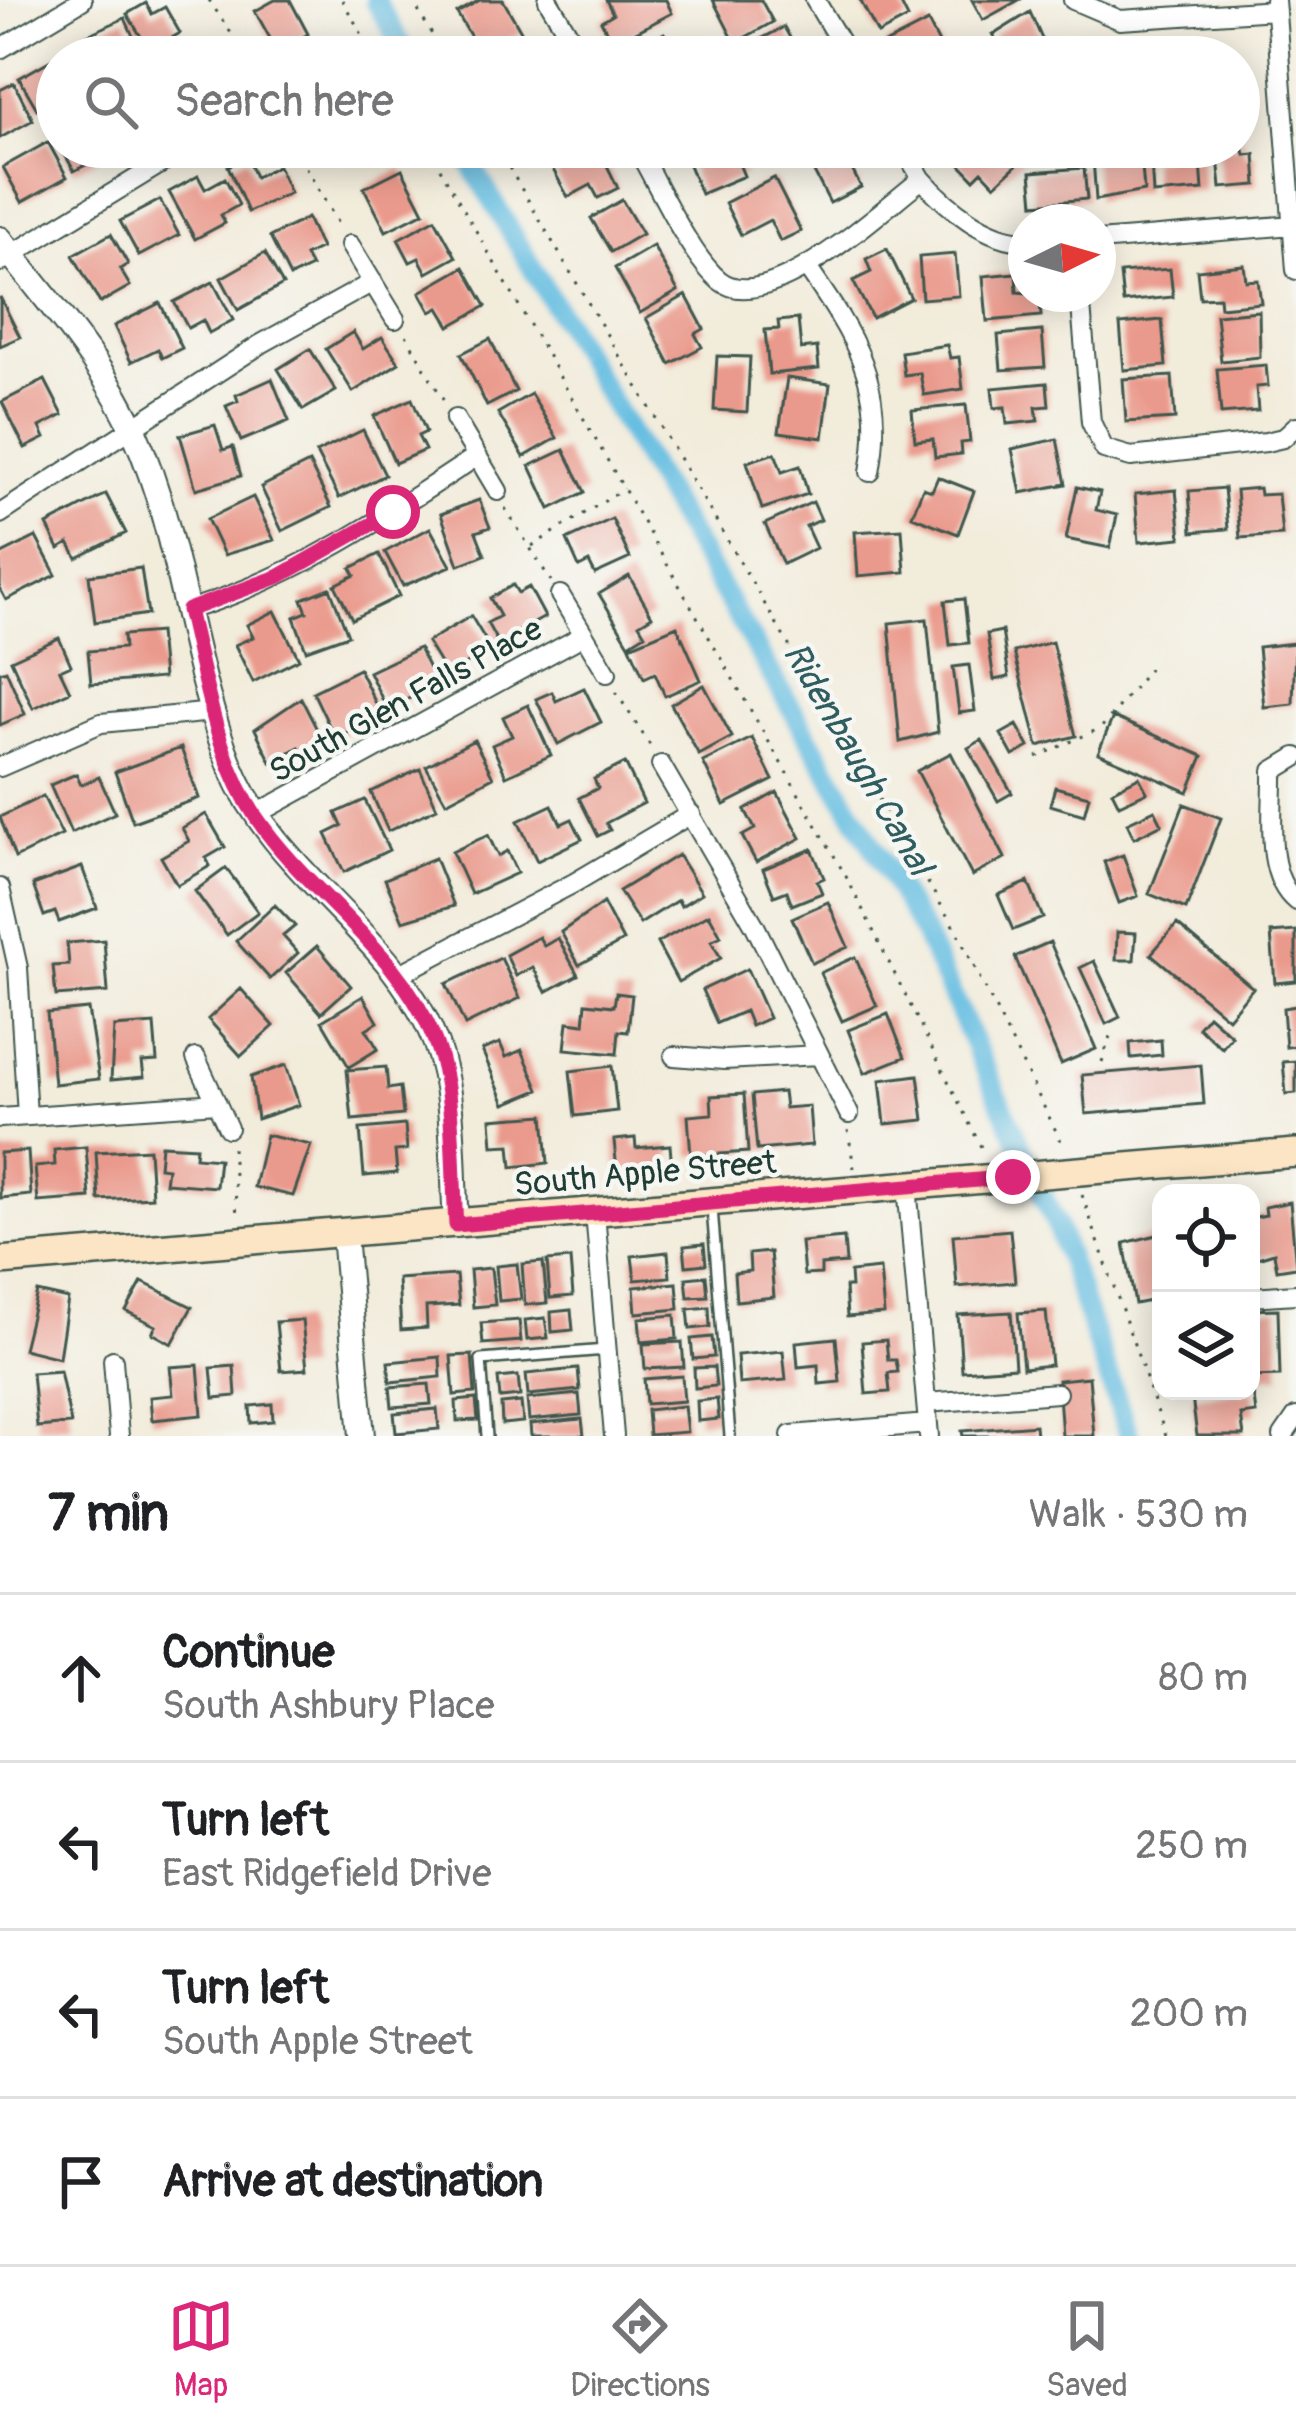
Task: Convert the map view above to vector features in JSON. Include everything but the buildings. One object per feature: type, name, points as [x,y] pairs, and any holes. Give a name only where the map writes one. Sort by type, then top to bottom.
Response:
[{"type":"main road","name":"South Apple Street","points":[[0,1261],[1296,1153]]},
{"type":"street","points":[[0,49],[82,0]]},
{"type":"street","points":[[548,0],[569,36]]},
{"type":"street","points":[[815,0],[836,36]]},
{"type":"street","points":[[1073,0],[1120,20],[1276,5],[1296,270]]},
{"type":"street","points":[[151,168],[4,252],[74,335],[134,430],[166,519],[213,712],[255,815],[398,975],[438,1048],[456,1225]]},
{"type":"street","points":[[649,168],[719,280],[758,290],[806,266],[922,179]]},
{"type":"street","points":[[915,168],[944,203],[978,226],[1008,235]]},
{"type":"street","points":[[1116,240],[1293,225]]},
{"type":"street","points":[[348,240],[397,321]]},
{"type":"street","points":[[806,266],[864,359],[876,394],[877,433],[870,472]]},
{"type":"street","points":[[0,514],[261,344],[373,282]]},
{"type":"street","points":[[1081,312],[1091,422],[1104,449],[1131,457],[1266,442],[1296,426]]},
{"type":"street","points":[[452,414],[499,496]]},
{"type":"street","points":[[188,610],[280,576],[393,512],[477,456]]},
{"type":"street","name":"South Glen Falls Place","points":[[558,594],[608,677]]},
{"type":"street","name":"South Glen Falls Place","points":[[255,815],[584,635]]},
{"type":"street","points":[[0,767],[101,723],[213,712]]},
{"type":"street","points":[[1296,757],[1273,772],[1279,885],[1296,901]]},
{"type":"street","points":[[660,762],[755,926],[848,1118]]},
{"type":"street","points":[[398,975],[574,883],[691,814]]},
{"type":"street","points":[[0,888],[18,968],[27,1116]]},
{"type":"street","points":[[674,1056],[724,1060],[819,1055]]},
{"type":"street","points":[[196,1058],[228,1128]]},
{"type":"street","points":[[0,1118],[217,1103]]},
{"type":"street","points":[[907,1185],[928,1421]]},
{"type":"street","points":[[595,1213],[614,1436]]},
{"type":"street","points":[[344,1235],[362,1436]]},
{"type":"street","points":[[1260,1296],[1296,1294]]},
{"type":"street","points":[[113,1360],[119,1436]]},
{"type":"street","points":[[790,1435],[928,1421],[1057,1393]]},
{"type":"street","points":[[1283,1436],[1296,1417]]},
{"type":"lane","points":[[711,1202],[730,1436]]},
{"type":"lane","points":[[488,1436],[481,1360],[606,1350]]},
{"type":"path","points":[[209,0],[233,36]]},
{"type":"path","points":[[342,0],[363,36]]},
{"type":"path","points":[[412,0],[433,36]]},
{"type":"path","points":[[306,168],[348,240]]},
{"type":"path","points":[[440,168],[848,880],[987,1158]]},
{"type":"path","points":[[509,168],[958,934],[1069,1172],[1166,1436]]},
{"type":"path","points":[[397,321],[452,414]]},
{"type":"path","points":[[532,546],[626,488]]},
{"type":"path","points":[[499,496],[558,594]]},
{"type":"path","points":[[1037,757],[1101,728],[1151,667]]},
{"type":"path","points":[[608,677],[660,762]]},
{"type":"path","points":[[1102,1063],[1110,1036]]},
{"type":"path","points":[[848,1118],[854,1169]]},
{"type":"path","points":[[228,1128],[237,1221]]},
{"type":"waterway","name":"Ridenbaugh Canal","points":[[375,0],[396,36]]},
{"type":"waterway","name":"Ridenbaugh Canal","points":[[473,168],[922,930],[1056,1224],[1129,1436]]},
{"type":"route","points":[[393,512],[280,576],[188,610],[231,768],[255,815],[295,865],[382,955],[423,1013],[438,1048],[446,1092],[456,1225],[1013,1177]]}]
